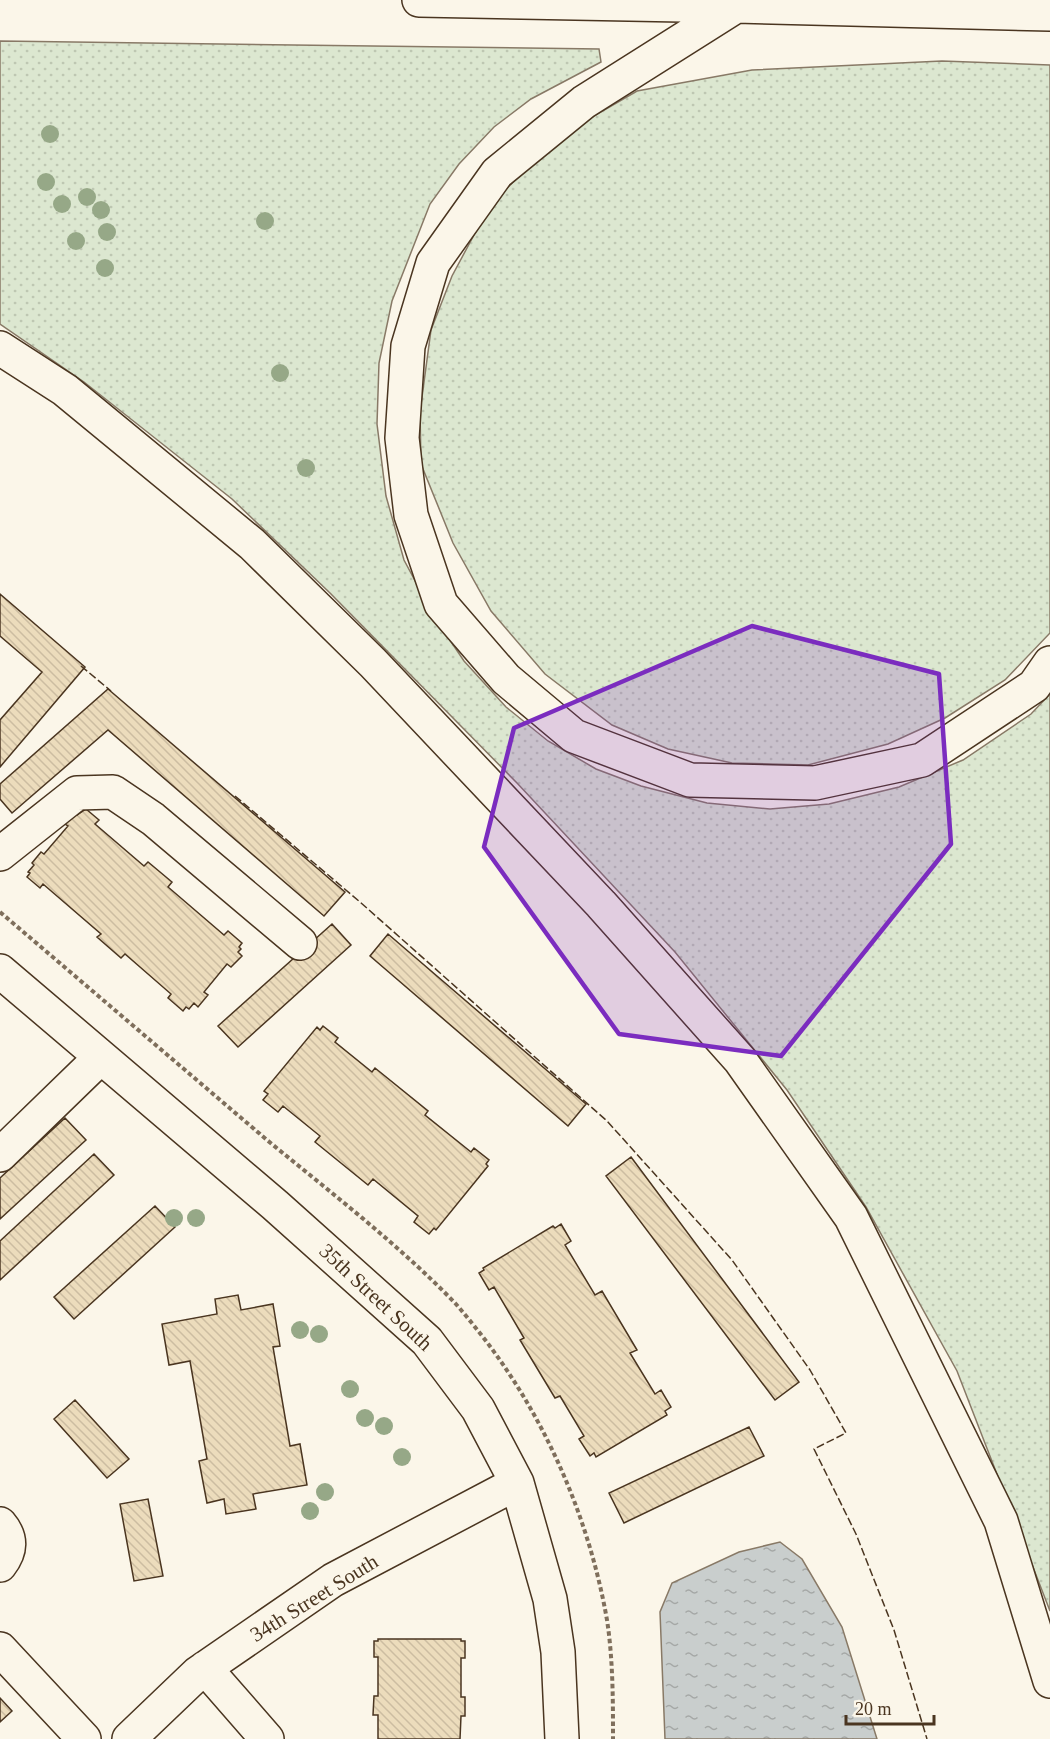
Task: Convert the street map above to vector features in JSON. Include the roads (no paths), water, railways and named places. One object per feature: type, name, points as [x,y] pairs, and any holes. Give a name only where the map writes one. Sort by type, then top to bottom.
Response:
[{"type":"main road","points":[[419,0],[1050,14]]},
{"type":"main road","points":[[736,6],[584,102],[497,172],[433,262],[408,346],[402,438],[411,515],[441,604],[506,679],[574,736],[690,780],[815,783],[922,760],[1034,686],[1050,663]]},
{"type":"main road","points":[[0,348],[65,390],[252,544],[414,706],[601,904],[740,1060],[851,1217],[1001,1521],[1050,1682]]},
{"type":"main road","points":[[0,854],[77,793],[113,792],[153,819],[300,943]]},
{"type":"main road","name":"35th Street South","points":[[0,971],[275,1205],[427,1341],[478,1409],[517,1484],[550,1599],[558,1652],[562,1739]]},
{"type":"main road","points":[[0,1155],[101,1057]]},
{"type":"main road","name":"34th Street South","points":[[129,1739],[198,1673],[333,1580],[517,1484]]},
{"type":"main road","points":[[0,1524],[6,1531],[9,1542],[7,1556],[0,1565]]},
{"type":"main road","points":[[0,1649],[84,1739]]},
{"type":"main road","points":[[205,1668],[267,1739]]},
{"type":"water","points":[[780,1542],[802,1559],[842,1627],[877,1739],[665,1739],[660,1612],[672,1583],[739,1552]]}]
